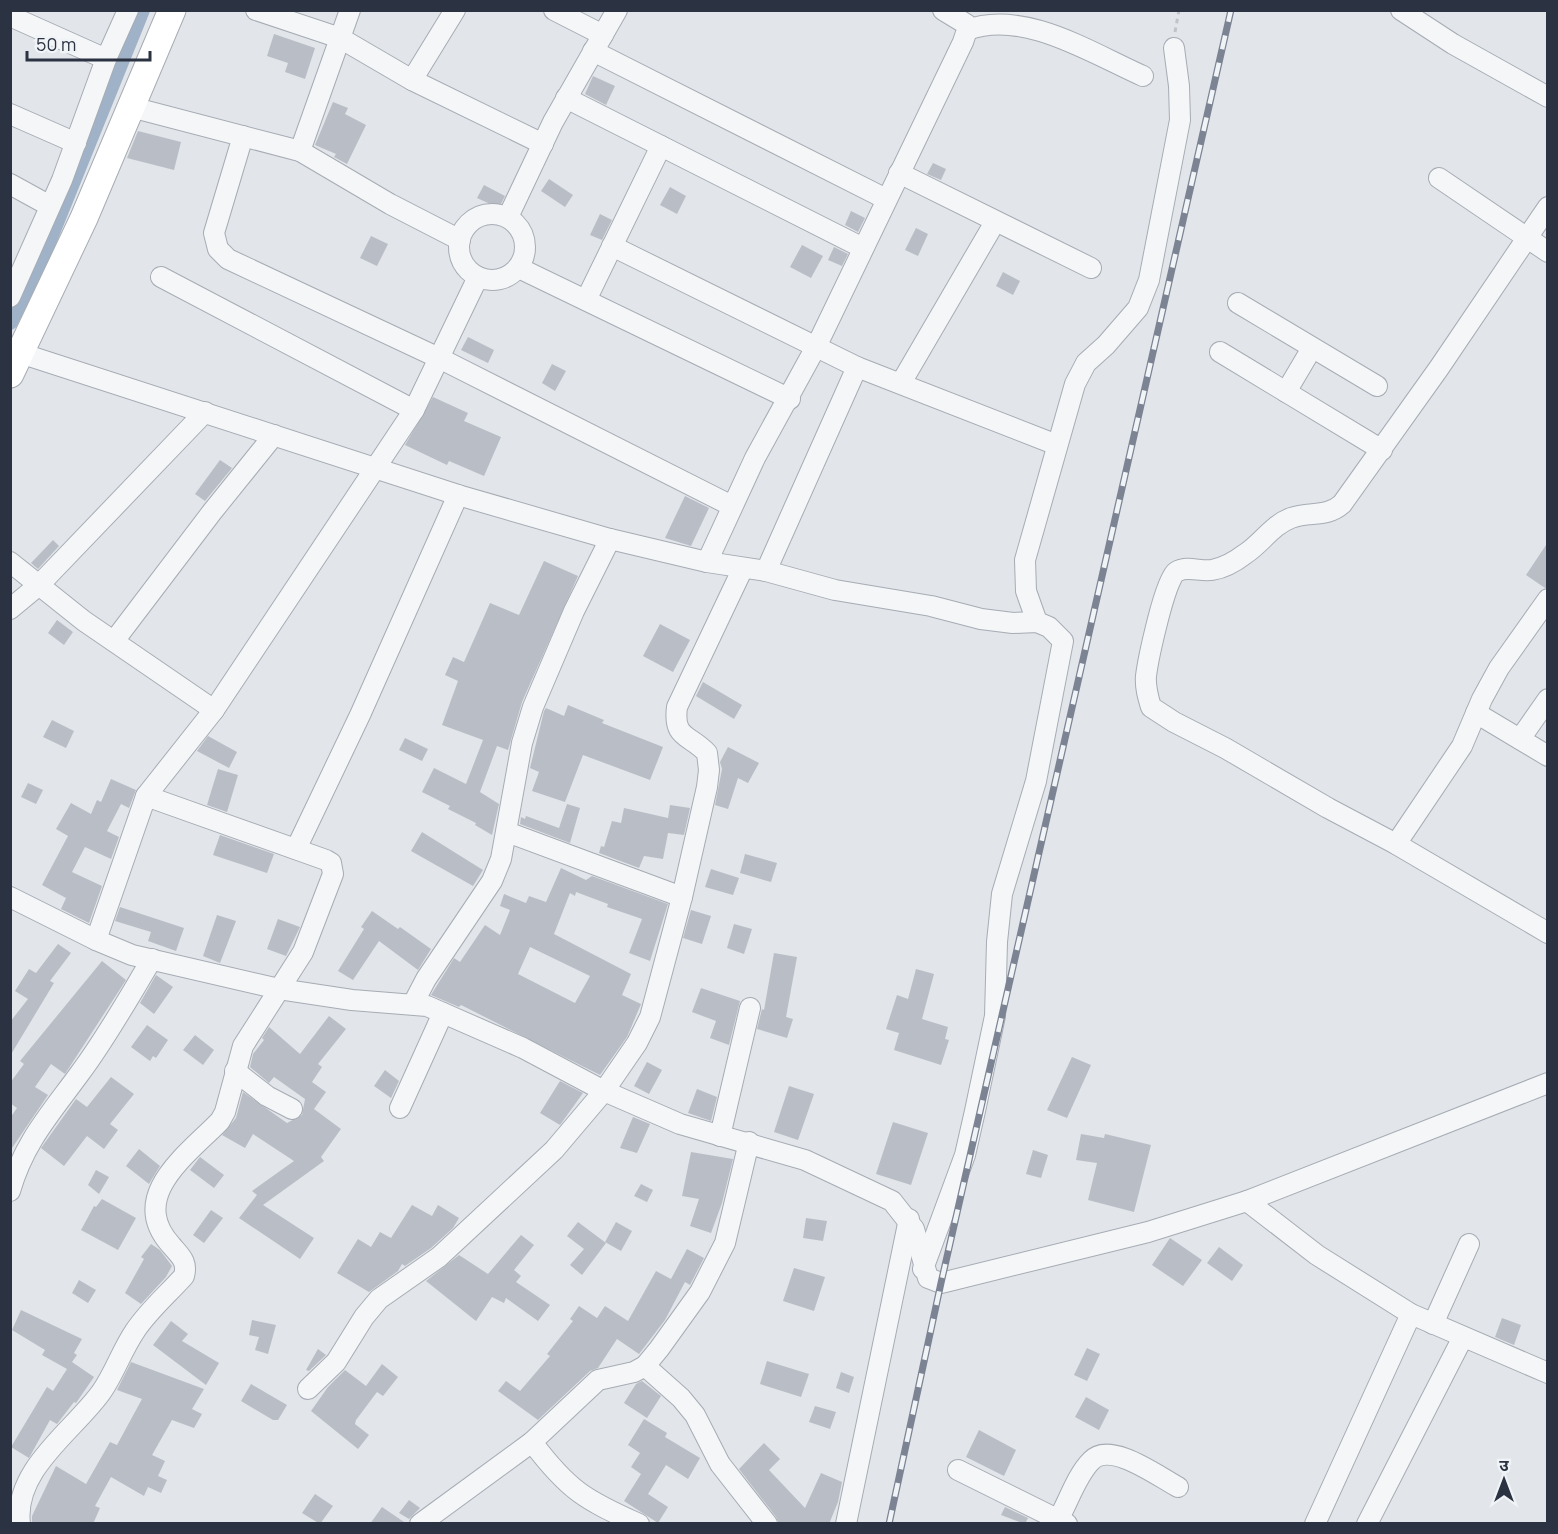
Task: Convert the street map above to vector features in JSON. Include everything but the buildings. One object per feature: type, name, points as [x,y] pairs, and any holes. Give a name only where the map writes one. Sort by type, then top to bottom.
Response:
[{"type":"street","points":[[10,297],[19,252],[50,206],[69,171],[76,143],[106,59],[128,10]]},
{"type":"street","points":[[172,10],[131,108],[94,183],[15,364],[205,412],[458,495],[610,539],[707,562],[766,571],[835,590],[931,606],[981,619],[1012,623],[1037,622],[1049,627],[1063,641],[1036,781],[1002,894],[997,942],[995,1016],[975,1111],[961,1165],[924,1269]]},
{"type":"street","points":[[256,10],[340,38],[412,80],[543,144]]},
{"type":"street","points":[[300,151],[350,10]]},
{"type":"street","points":[[412,80],[455,10]]},
{"type":"street","points":[[554,10],[598,43],[886,199]]},
{"type":"street","points":[[507,218],[566,98],[617,10]]},
{"type":"street","points":[[943,10],[963,21],[967,30]]},
{"type":"street","points":[[1401,10],[1453,44],[1548,97]]},
{"type":"street","points":[[10,16],[106,59]]},
{"type":"street","points":[[707,562],[755,458],[790,399],[817,345],[967,30],[994,23],[1036,29],[1143,76]]},
{"type":"street","points":[[1037,622],[1026,591],[1025,560],[1057,445],[1081,370],[1134,314],[1149,280],[1180,120],[1179,86],[1174,48]]},
{"type":"street","points":[[566,98],[864,248]]},
{"type":"street","points":[[131,108],[300,151],[390,204],[459,240]]},
{"type":"street","points":[[10,114],[76,143]]},
{"type":"street","points":[[243,136],[214,233],[218,249],[228,259],[441,358],[732,506]]},
{"type":"street","points":[[585,300],[661,146]]},
{"type":"street","points":[[69,171],[94,183]]},
{"type":"street","points":[[898,173],[1091,268]]},
{"type":"street","points":[[1439,178],[1548,252]]},
{"type":"street","points":[[10,184],[50,206]]},
{"type":"street","points":[[1548,207],[1360,482],[1334,511],[1325,515],[1306,514],[1279,524],[1245,555],[1221,567],[1210,570],[1186,568],[1175,572],[1169,582],[1161,609],[1146,677],[1151,707],[1161,715],[1396,843],[1548,933]]},
{"type":"street","points":[[491,213],[507,218],[520,227],[525,237],[526,248],[519,268],[501,279],[478,277],[462,262],[459,240],[464,229],[481,215],[491,213]]},
{"type":"street","points":[[901,382],[996,222]]},
{"type":"street","points":[[612,246],[817,345],[857,367],[901,382],[1057,445]]},
{"type":"street","points":[[519,268],[790,399]]},
{"type":"street","points":[[161,277],[414,410]]},
{"type":"street","points":[[96,940],[146,796],[214,710],[414,410],[478,277]]},
{"type":"street","points":[[1238,303],[1377,386]]},
{"type":"street","points":[[1286,392],[1312,348]]},
{"type":"street","points":[[1220,352],[1382,450]]},
{"type":"street","points":[[766,571],[857,367]]},
{"type":"street","points":[[10,609],[39,585],[205,412]]},
{"type":"street","points":[[114,641],[274,435]]},
{"type":"street","points":[[296,849],[346,745],[458,495]]},
{"type":"street","points":[[413,1004],[426,979],[492,880],[507,832],[522,743],[533,706],[569,621],[610,539]]},
{"type":"street","points":[[10,562],[114,641],[214,710]]},
{"type":"street","points":[[308,1389],[336,1362],[364,1317],[379,1299],[439,1257],[554,1150],[604,1091],[637,1043],[650,1017],[682,897],[709,770],[707,753],[678,730],[675,722],[677,707],[743,568]]},
{"type":"street","points":[[1396,843],[1462,746],[1499,668],[1548,599]]},
{"type":"street","points":[[1520,739],[1548,699]]},
{"type":"street","points":[[1476,713],[1548,756]]},
{"type":"street","points":[[16,1512],[37,1467],[52,1446],[101,1393],[136,1329],[184,1276],[187,1267],[158,1228],[154,1202],[171,1171],[220,1121],[230,1100],[235,1071],[247,1038],[303,952],[333,874],[331,863],[146,796]]},
{"type":"street","points":[[507,832],[682,897]]},
{"type":"street","points":[[10,897],[96,940],[132,955],[279,990],[352,1000],[413,1004],[443,1013],[523,1048],[604,1091],[680,1124],[805,1160],[892,1200],[909,1219],[918,1239],[924,1269],[933,1282],[949,1282],[1148,1232],[1247,1200],[1548,1083]]},
{"type":"street","points":[[10,1191],[16,1154],[81,1071],[153,959]]},
{"type":"street","points":[[720,1136],[750,1008]]},
{"type":"street","points":[[400,1108],[443,1013]]},
{"type":"street","points":[[235,1071],[267,1096],[292,1109]]},
{"type":"street","points":[[420,1524],[531,1442],[597,1380],[645,1366],[693,1302],[715,1266],[725,1243],[749,1142]]},
{"type":"street","points":[[1247,1200],[1325,1261],[1411,1314],[1548,1373]]},
{"type":"street","points":[[846,1524],[909,1219]]},
{"type":"street","points":[[1433,1324],[1469,1244]]},
{"type":"street","points":[[1315,1524],[1411,1314]]},
{"type":"street","points":[[1367,1524],[1463,1337]]},
{"type":"street","points":[[645,1366],[681,1398],[695,1415],[720,1464],[767,1524]]},
{"type":"street","points":[[531,1442],[570,1488],[591,1502],[639,1524]]},
{"type":"street","points":[[958,1470],[1063,1521],[1086,1468],[1091,1460],[1100,1455],[1116,1454],[1178,1487]]},
{"type":"waterway","points":[[10,322],[45,250],[142,10]]},
{"type":"railway","points":[[889,1524],[941,1283],[1231,10]]}]
